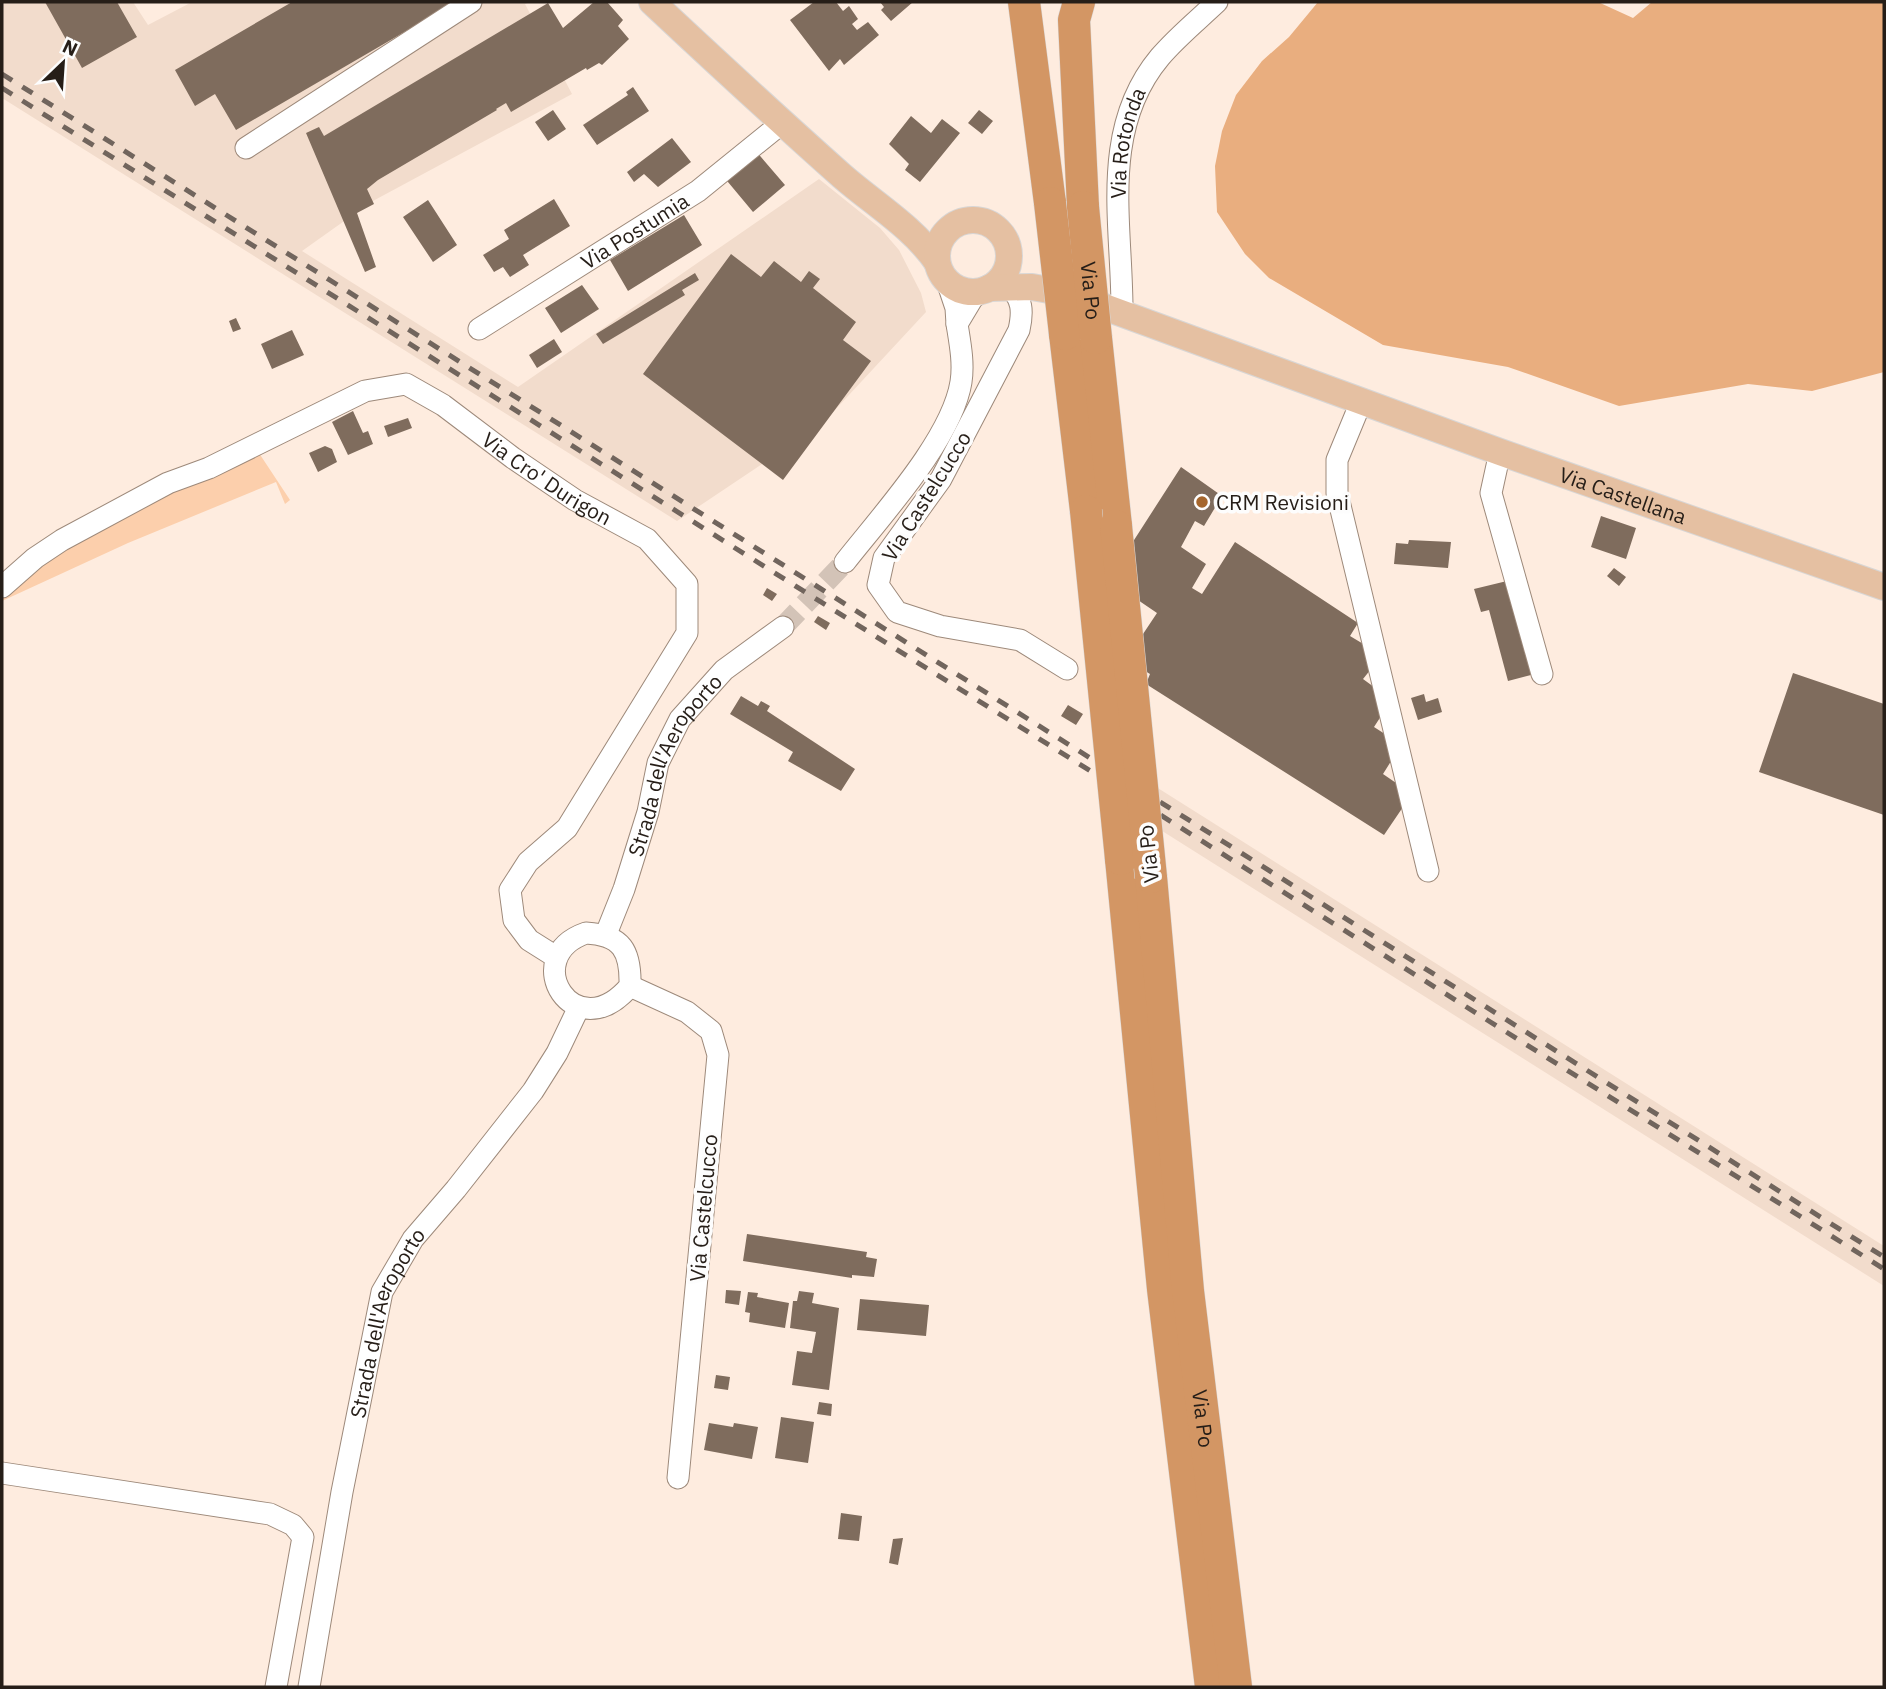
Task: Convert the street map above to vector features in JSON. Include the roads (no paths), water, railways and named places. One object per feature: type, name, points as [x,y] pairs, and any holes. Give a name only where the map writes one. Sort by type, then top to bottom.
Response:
[{"type":"highway","name":"Via Po","points":[[1024,2],[1086,512],[1163,1289],[1211,1687]]},
{"type":"highway","name":"Via Po","points":[[1077,11],[1083,207],[1151,877],[1188,1291],[1236,1687]]},
{"type":"main road","points":[[652,2],[782,123],[869,200],[925,244],[955,287],[965,291],[1032,287],[1066,293]]},
{"type":"main road","points":[[869,200],[922,219],[978,220],[989,223],[998,230],[1019,257],[1066,293]]},
{"type":"main road","points":[[942,271],[940,241],[956,224],[966,221]]},
{"type":"main road","points":[[992,289],[1005,272],[1009,261],[1005,239]]},
{"type":"main road","name":"Via Castellana","points":[[1066,293],[1500,452],[1884,587]]},
{"type":"street","points":[[246,148],[471,2]]},
{"type":"street","name":"Via Rotonda","points":[[1122,315],[1118,176],[1119,151],[1129,116],[1136,95],[1159,58],[1217,2]]},
{"type":"street","name":"Via Postumia","points":[[479,329],[698,191],[782,123]]},
{"type":"street","points":[[845,562],[908,482],[943,431],[960,389],[962,363],[956,308],[942,271]]},
{"type":"street","points":[[958,333],[972,299],[992,289]]},
{"type":"street","name":"Via Castelcucco","points":[[992,289],[1015,292],[1022,315],[1019,330],[941,480],[884,558],[878,585],[897,612],[940,626],[1020,640],[1067,669]]},
{"type":"street","name":"Via Castelcucco","points":[[958,333],[976,374],[981,406]]},
{"type":"street","name":"Via Cro' Durigon","points":[[2,587],[35,558],[62,540],[168,483],[209,468],[365,391],[406,384],[443,405],[513,458],[575,500],[646,539],[687,584],[688,633],[567,828],[528,862],[510,890],[514,920],[529,940],[556,957]]},
{"type":"street","points":[[1361,402],[1337,460],[1337,494],[1428,871]]},
{"type":"street","points":[[1500,452],[1491,493],[1542,674]]},
{"type":"street","name":"Strada dell'Aeroporto","points":[[606,934],[648,812],[659,763],[680,719],[724,670],[783,627]]},
{"type":"street","points":[[586,933],[606,934],[621,946],[628,958],[630,986],[614,1003],[591,1009],[579,1007],[568,1001],[560,992],[555,981],[556,957],[563,946],[573,938],[586,933]]},
{"type":"street","name":"Via Castelcucco","points":[[630,986],[687,1012],[711,1031],[718,1055],[678,1478]]},
{"type":"street","name":"Strada dell'Aeroporto","points":[[309,1687],[342,1492],[382,1292],[413,1239],[533,1091],[557,1053],[579,1007]]},
{"type":"street","points":[[2,1473],[270,1514],[293,1525],[303,1537],[276,1687]]},
{"type":"tunnel","points":[[783,627],[845,562]]},
{"type":"railway","points":[[2,74],[1884,1257]]},
{"type":"railway","points":[[2,88],[1884,1269]]},
{"type":"place","name":"CRM Revisioni","points":[[1202,502]]}]
